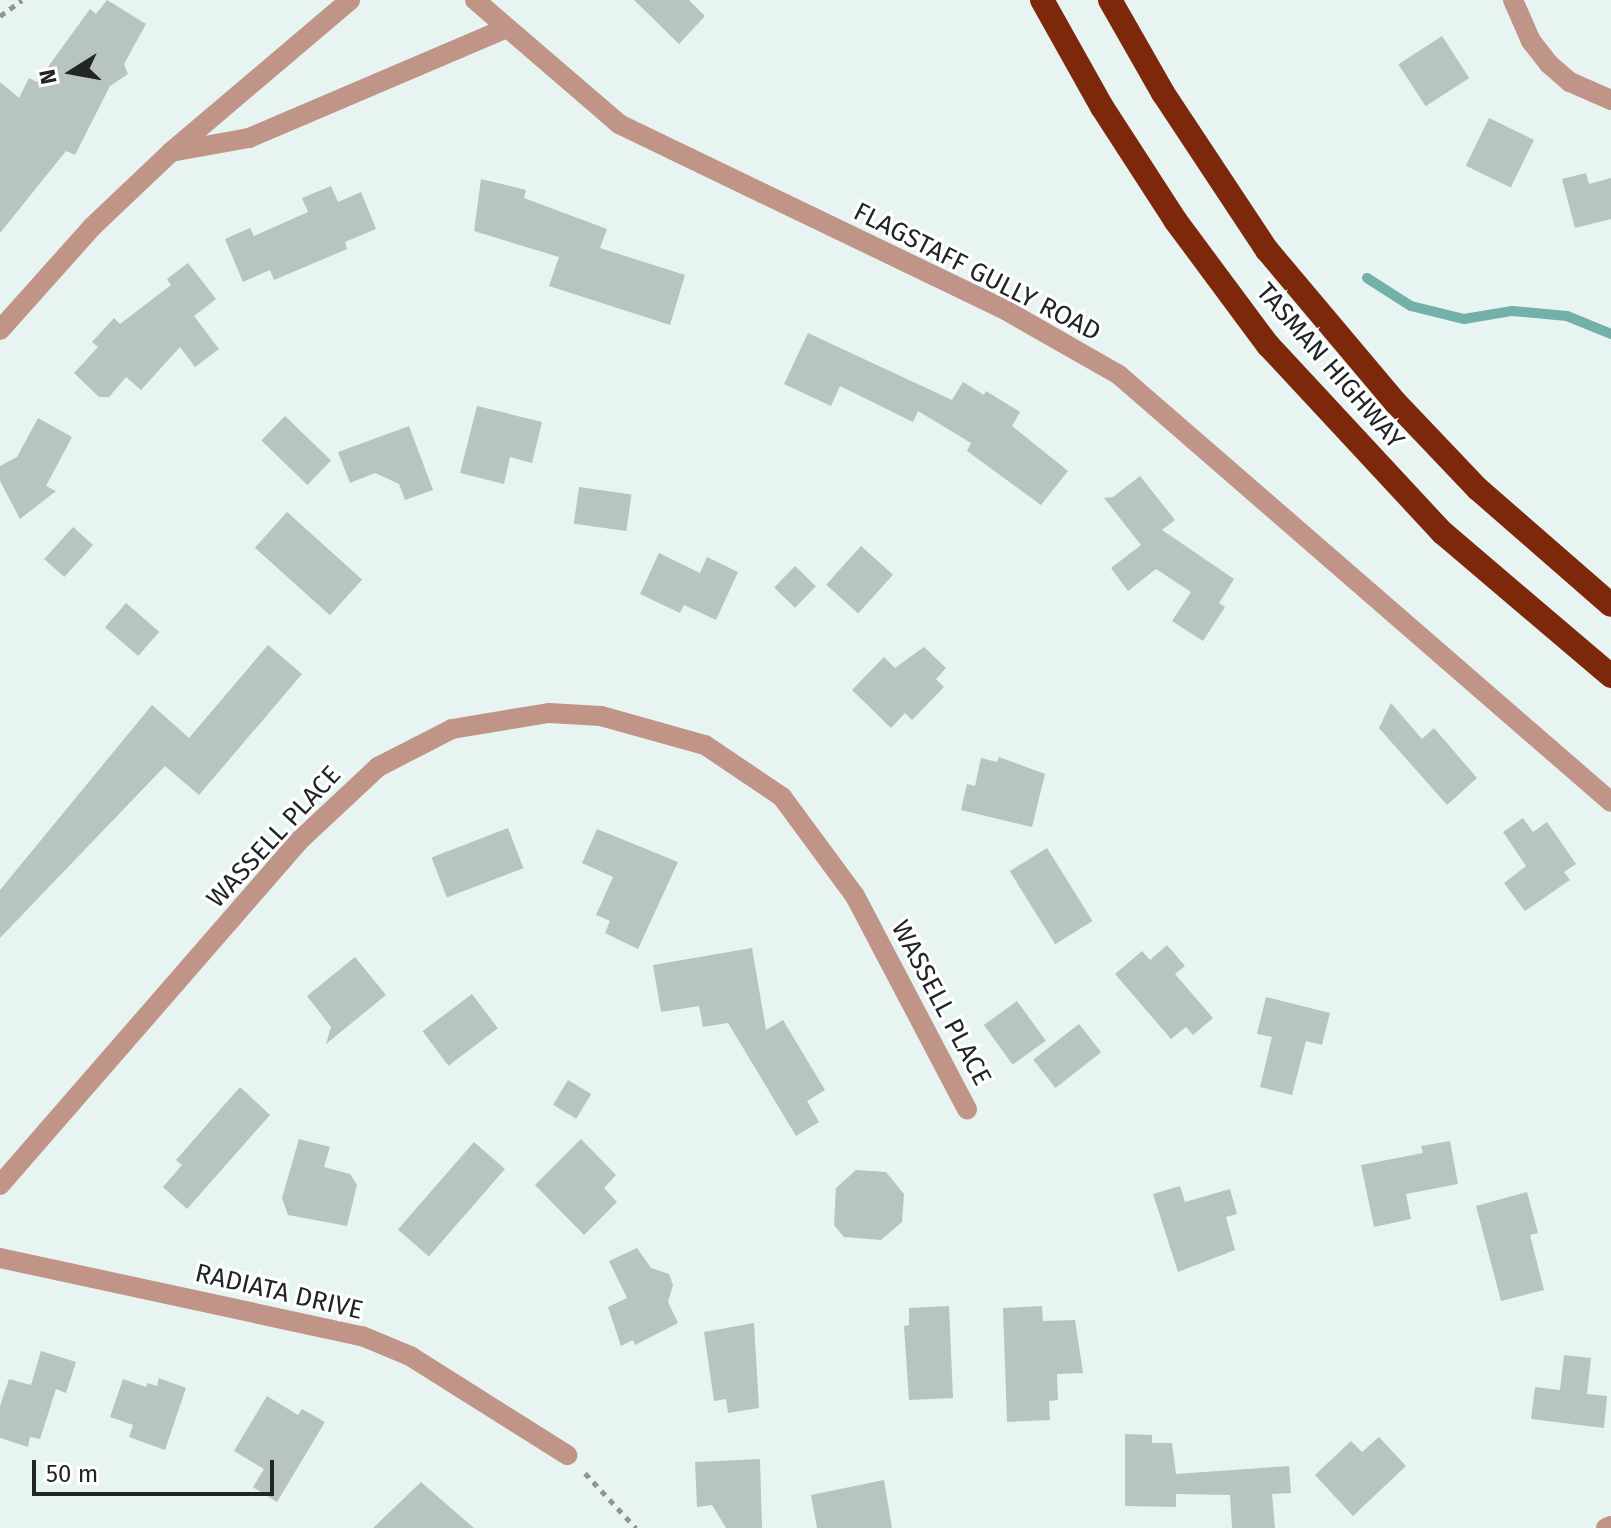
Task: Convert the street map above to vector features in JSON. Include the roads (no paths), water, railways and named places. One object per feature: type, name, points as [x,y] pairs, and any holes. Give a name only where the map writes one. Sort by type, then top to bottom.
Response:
[{"type":"highway","name":"TASMAN HIGHWAY","points":[[1042,0],[1150,182],[1268,345],[1443,533],[1611,676]]},
{"type":"highway","name":"TASMAN HIGHWAY","points":[[1110,0],[1163,93],[1267,250],[1396,403],[1478,489],[1611,605]]},
{"type":"street","points":[[0,330],[92,227],[171,152],[350,0]]},
{"type":"street","name":"FLAGSTAFF GULLY ROAD","points":[[475,0],[504,29],[599,110],[650,142],[1000,307],[1119,375],[1611,802]]},
{"type":"street","points":[[1513,0],[1531,41],[1549,64],[1570,82],[1611,100]]},
{"type":"street","points":[[171,152],[249,138],[379,78],[504,29]]},
{"type":"street","name":"WASSELL PLACE","points":[[0,1185],[300,840],[378,767],[452,729],[549,713],[601,716],[705,745],[782,797],[855,896],[967,1109]]},
{"type":"street","name":"RADIATA DRIVE","points":[[0,1258],[362,1336],[421,1363],[567,1455]]},
{"type":"waterway","points":[[1367,278],[1411,306],[1464,319],[1512,311],[1567,316],[1611,334]]}]
